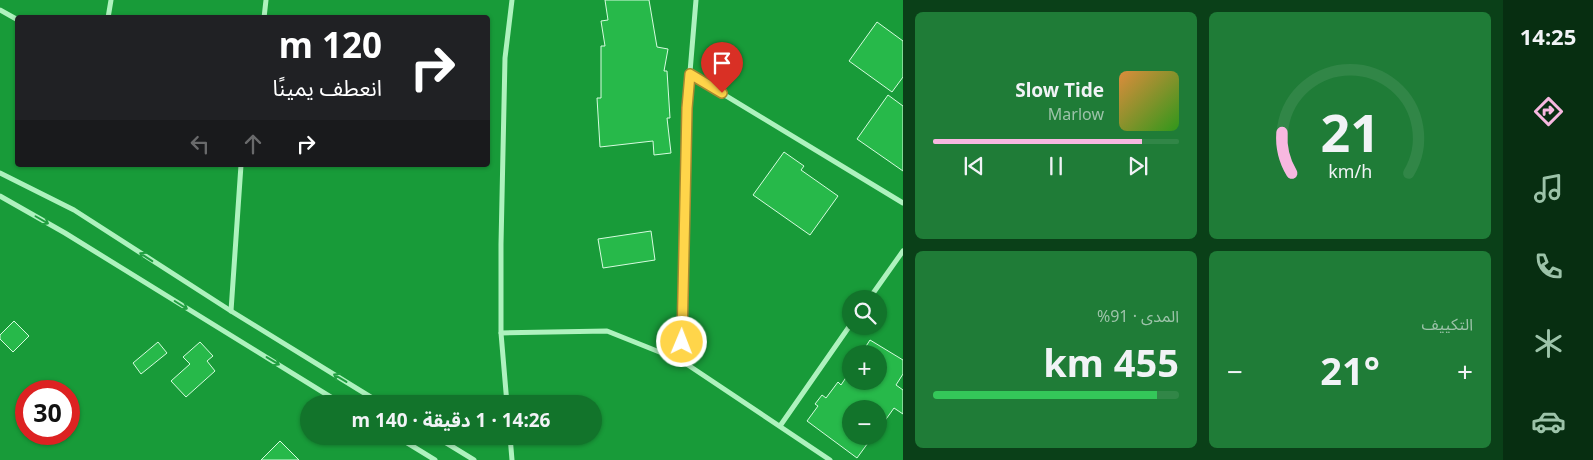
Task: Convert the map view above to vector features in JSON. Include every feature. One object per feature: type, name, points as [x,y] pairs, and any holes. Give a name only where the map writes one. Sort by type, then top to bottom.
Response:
[{"type":"street","points":[[108,15],[111,0]]},
{"type":"street","points":[[264,15],[266,0]]},
{"type":"street","points":[[506,395],[501,333],[505,58],[512,0]]},
{"type":"street","points":[[682,361],[687,108],[696,0]]},
{"type":"street","points":[[0,10],[15,18]]},
{"type":"street","points":[[690,74],[903,203]]},
{"type":"street","points":[[231,311],[241,167]]},
{"type":"street","points":[[0,173],[74,210],[231,311],[367,395]]},
{"type":"street","points":[[0,196],[65,233],[327,395]]},
{"type":"street","points":[[875,290],[903,251]]},
{"type":"street","points":[[501,333],[607,331],[682,361],[830,460]]},
{"type":"street","points":[[780,426],[843,335]]},
{"type":"street","points":[[411,445],[435,460]]},
{"type":"street","points":[[450,445],[474,460]]},
{"type":"street","points":[[511,445],[512,460]]},
{"type":"building","points":[[605,0],[649,0],[657,47],[668,49],[664,71],[667,71],[670,118],[667,118],[671,153],[654,155],[653,141],[600,147],[597,98],[601,98],[601,46],[605,46],[601,21],[608,20]]},
{"type":"building","points":[[877,22],[903,41],[903,77],[892,92],[849,61]]},
{"type":"building","points":[[888,95],[903,106],[903,171],[857,139]]},
{"type":"building","points":[[784,152],[804,166],[801,170],[838,196],[810,235],[753,195]]},
{"type":"building","points":[[651,231],[655,260],[603,268],[598,239]]},
{"type":"building","points":[[14,321],[29,336],[13,352],[0,339],[0,335]]},
{"type":"building","points":[[870,340],[878,345],[867,345]]},
{"type":"building","points":[[158,342],[167,353],[141,374],[133,363]]},
{"type":"building","points":[[200,342],[213,356],[207,361],[215,371],[186,397],[171,381],[190,364],[183,357]]},
{"type":"building","points":[[887,350],[903,360],[903,374],[896,385],[903,390],[903,414],[894,408],[887,418],[887,400],[842,400],[842,445],[866,445],[857,458],[807,421],[818,406],[815,404],[822,395],[826,398],[838,382],[841,385],[842,384],[842,390],[887,390]]},
{"type":"building","points":[[280,441],[299,460],[261,460]]},
{"type":"route","points":[[682,342],[687,108],[690,74],[722,93]]}]
